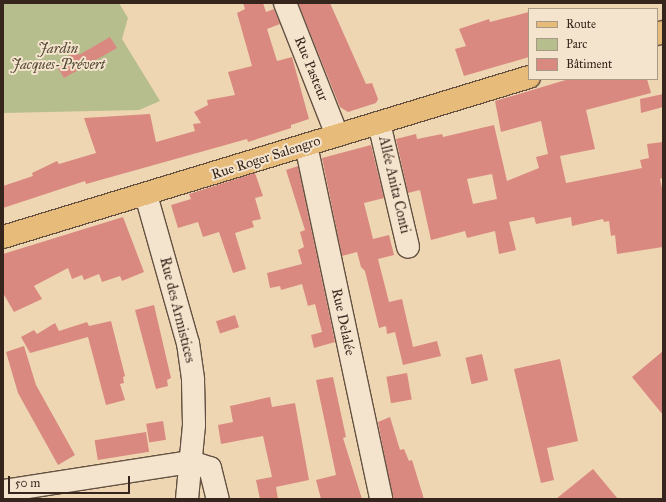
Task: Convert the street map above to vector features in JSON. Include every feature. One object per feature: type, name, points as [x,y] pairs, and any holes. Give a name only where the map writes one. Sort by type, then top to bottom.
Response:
[{"type":"main road","name":"Rue Roger Salengro","points":[[3,237],[146,195],[528,77]]},
{"type":"street","name":"Rue Pasteur","points":[[285,3],[337,135]]},
{"type":"street","name":"Allée Anita Conti","points":[[379,123],[408,247]]},
{"type":"street","name":"Rue Delalée","points":[[306,145],[381,499]]},
{"type":"street","name":"Rue des Armistices","points":[[146,195],[188,343],[193,380],[191,462],[187,499]]},
{"type":"street","points":[[3,491],[191,462],[210,468],[218,499]]},
{"type":"green space","name":"Jardin Jacques-Prévert","points":[[3,3],[119,3],[128,18],[122,39],[160,101],[139,110],[3,113]]},
{"type":"building","points":[[243,3],[263,3],[266,12],[274,9],[280,24],[267,29],[277,61],[292,57],[309,119],[291,125],[291,128],[248,142],[247,139],[86,184],[85,181],[3,208],[3,186],[33,176],[32,173],[57,161],[59,164],[96,153],[84,118],[150,114],[156,142],[195,131],[193,124],[201,123],[194,112],[208,105],[207,100],[235,95],[228,72],[252,66],[237,13],[245,9]]},
{"type":"building","points":[[298,3],[330,3],[366,84],[372,83],[378,99],[376,103],[348,112],[340,107]]},
{"type":"building","points":[[528,12],[528,57],[464,76],[455,49],[466,46],[459,29],[489,19],[490,22]]},
{"type":"building","points":[[110,37],[117,48],[64,78],[58,68],[67,62],[65,58],[76,51],[79,55]]},
{"type":"building","points":[[566,80],[647,80],[651,93],[586,110],[595,149],[560,156],[566,183],[642,168],[640,160],[649,158],[647,144],[663,142],[663,178],[660,179],[663,193],[663,247],[617,254],[615,235],[611,236],[609,221],[604,222],[603,219],[572,226],[571,217],[536,224],[534,217],[509,222],[516,250],[499,254],[495,231],[467,238],[465,231],[431,240],[420,190],[408,193],[396,139],[416,134],[417,139],[442,134],[443,137],[494,125],[507,181],[539,168],[536,157],[548,154],[541,121],[501,132],[495,101]],"holes":[[[492,174],[497,199],[473,204],[467,179]]]},
{"type":"building","points":[[663,94],[663,107],[641,113],[640,99]]},
{"type":"building","points":[[371,145],[384,198],[364,203],[373,239],[389,235],[394,255],[378,259],[389,302],[402,299],[413,347],[437,341],[441,356],[403,365],[395,332],[387,334],[386,326],[379,328],[365,271],[361,267],[357,252],[342,256],[322,158]]},
{"type":"building","points":[[298,166],[335,342],[314,348],[311,335],[322,332],[315,304],[308,306],[302,284],[281,290],[280,286],[270,288],[267,273],[302,264],[298,250],[304,247],[300,232],[305,230],[286,170]]},
{"type":"building","points":[[255,173],[263,196],[255,198],[261,219],[252,221],[254,227],[235,233],[246,269],[233,273],[219,232],[203,237],[198,222],[178,228],[171,205],[191,199],[189,194]]},
{"type":"building","points":[[123,217],[144,272],[122,281],[120,276],[102,282],[99,274],[84,280],[82,275],[72,279],[68,268],[34,286],[42,299],[14,312],[3,293],[3,254]]},
{"type":"building","points":[[154,305],[171,378],[167,380],[168,386],[156,389],[135,310]]},
{"type":"building","points":[[235,315],[239,327],[220,334],[216,321]]},
{"type":"building","points":[[111,321],[125,376],[123,377],[124,383],[120,384],[125,400],[106,405],[88,337],[30,353],[21,337],[34,330],[37,334],[55,323],[59,331],[87,322],[89,326]]},
{"type":"building","points":[[24,346],[36,385],[75,455],[58,465],[18,393],[6,352]]},
{"type":"building","points":[[663,351],[663,415],[632,377]]},
{"type":"building","points":[[482,354],[488,380],[472,384],[465,358]]},
{"type":"building","points":[[560,359],[578,441],[547,448],[554,480],[541,483],[514,369]]},
{"type":"building","points":[[407,373],[412,400],[391,403],[386,377]]},
{"type":"building","points":[[333,377],[346,437],[343,438],[362,499],[321,499],[316,480],[336,475],[316,380]]},
{"type":"building","points":[[270,397],[272,407],[295,403],[309,480],[276,487],[278,499],[260,499],[256,480],[272,477],[263,436],[221,444],[218,425],[233,422],[230,406]]},
{"type":"building","points":[[390,417],[400,450],[404,449],[409,461],[412,460],[424,499],[393,499],[378,422]]},
{"type":"building","points":[[163,421],[166,440],[149,442],[146,424]]},
{"type":"building","points":[[146,432],[149,452],[98,460],[95,440]]},
{"type":"building","points":[[593,469],[618,499],[556,499]]}]
